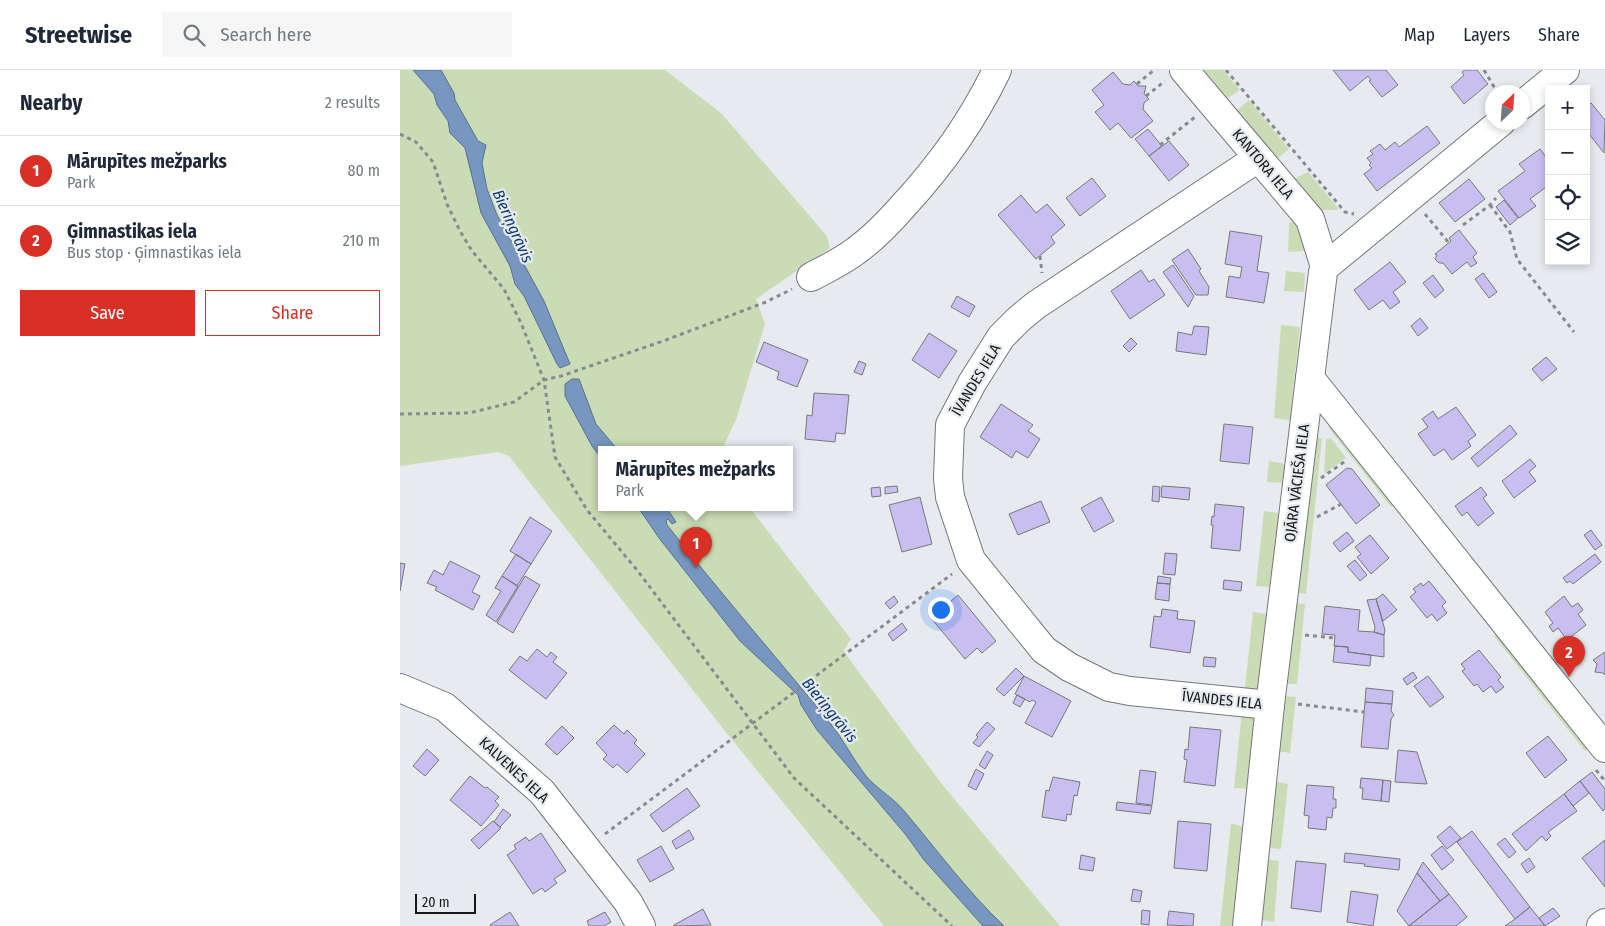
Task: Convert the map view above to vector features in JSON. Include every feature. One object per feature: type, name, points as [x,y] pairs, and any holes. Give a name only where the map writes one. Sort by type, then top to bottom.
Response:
[{"type":"street","points":[[811,277],[857,250],[884,228],[945,157],[988,89],[997,70]]},
{"type":"street","name":"KANTORA IELA","points":[[1184,70],[1310,220],[1325,267]]},
{"type":"street","points":[[1530,98],[1565,70]]},
{"type":"street","points":[[1325,267],[1491,130]]},
{"type":"street","name":"ĪVANDES IELA","points":[[1258,158],[1036,305],[1001,337],[972,383],[950,425],[948,478],[950,498],[971,560],[1044,650],[1069,667],[1109,687],[1130,691],[1270,705]]},
{"type":"street","name":"OJĀRA VĀCIEŠA IELA","points":[[1247,926],[1270,705],[1325,267]]},
{"type":"street","points":[[1310,378],[1605,748]]},
{"type":"street","name":"KALVENES IELA","points":[[400,688],[445,708],[542,792],[628,902],[641,926]]},
{"type":"street","points":[[1601,926],[1605,923]]},
{"type":"path","points":[[1137,84],[1154,70]]},
{"type":"path","points":[[1226,70],[1345,212],[1358,215]]},
{"type":"path","points":[[1484,70],[1493,85]]},
{"type":"path","points":[[1160,144],[1211,103]]},
{"type":"path","points":[[400,134],[416,142],[433,162],[447,204],[460,231],[472,251],[504,289],[521,323],[544,380],[555,458],[587,510],[637,570],[794,778],[952,926]]},
{"type":"path","points":[[1410,197],[1449,243]]},
{"type":"path","points":[[1463,225],[1490,205],[1496,198]]},
{"type":"path","points":[[1490,205],[1510,232],[1517,259],[1574,332]]},
{"type":"path","points":[[400,414],[469,413],[514,402],[544,380],[561,376],[702,326],[784,294],[811,277]]},
{"type":"path","points":[[1321,478],[1349,458]]},
{"type":"path","points":[[1317,517],[1341,504]]},
{"type":"path","points":[[586,848],[971,560]]},
{"type":"path","points":[[1305,635],[1335,638]]},
{"type":"path","points":[[1298,704],[1364,712]]},
{"type":"green space","points":[[400,70],[665,70],[721,113],[827,236],[830,248],[756,299],[765,324],[736,420],[723,446],[598,446],[598,511],[752,511],[851,639],[844,650],[847,656],[941,783],[1060,926],[884,926],[729,736],[509,456],[498,452],[400,466]]},
{"type":"green space","points":[[1199,70],[1223,70],[1240,90],[1225,100]]},
{"type":"green space","points":[[1249,100],[1289,149],[1278,158],[1273,158],[1235,112]]},
{"type":"green space","points":[[1308,172],[1338,208],[1337,210],[1317,210],[1292,180]]},
{"type":"green space","points":[[1297,221],[1304,241],[1305,251],[1288,252],[1289,223]]},
{"type":"green space","points":[[1286,271],[1305,273],[1304,292],[1284,291]]},
{"type":"green space","points":[[1281,325],[1300,328],[1289,420],[1274,418]]},
{"type":"green space","points":[[1329,418],[1397,503],[1391,507],[1331,431]]},
{"type":"green space","points":[[1309,437],[1322,438],[1306,594],[1294,592]]},
{"type":"green space","points":[[1331,438],[1346,458],[1325,473],[1326,439]]},
{"type":"green space","points":[[1269,461],[1285,464],[1283,483],[1267,482]]},
{"type":"green space","points":[[1264,511],[1280,515],[1272,586],[1270,587],[1256,586]]},
{"type":"green space","points":[[1293,603],[1305,604],[1297,684],[1285,684]]},
{"type":"green space","points":[[1253,612],[1268,614],[1260,691],[1244,697]]},
{"type":"green space","points":[[1497,633],[1589,748],[1585,751],[1494,636]]},
{"type":"green space","points":[[1282,696],[1296,697],[1290,753],[1276,751]]},
{"type":"green space","points":[[1242,711],[1256,718],[1250,789],[1234,788]]},
{"type":"green space","points":[[1274,781],[1288,784],[1281,849],[1270,848],[1266,845]]},
{"type":"green space","points":[[1231,823],[1244,827],[1235,926],[1220,926]]},
{"type":"green space","points":[[1265,859],[1279,861],[1274,922],[1257,919]]},
{"type":"water","points":[[413,70],[441,70],[478,141],[486,145],[482,163],[487,189],[497,215],[544,301],[570,364],[560,368],[557,364],[524,296],[515,284],[510,266],[481,213],[465,148],[450,133],[448,121],[437,105],[434,94]]},
{"type":"water","points":[[572,379],[579,379],[596,424],[614,446],[598,446],[598,454],[565,396],[565,384]]},
{"type":"water","points":[[641,511],[669,511],[676,522],[672,524],[668,519],[666,520],[667,525],[828,720],[866,776],[901,807],[965,885],[1004,926],[983,926],[924,860],[906,835],[817,730],[801,705],[798,695],[740,641],[659,538]]},
{"type":"building","points":[[1333,70],[1386,70],[1398,85],[1382,97],[1369,81],[1371,80],[1368,76],[1350,91]]},
{"type":"building","points":[[1465,70],[1477,70],[1488,84],[1464,104],[1451,87],[1464,75],[1462,72]]},
{"type":"building","points":[[1113,72],[1123,84],[1130,85],[1134,81],[1138,86],[1146,86],[1144,94],[1149,99],[1144,103],[1143,109],[1153,121],[1131,138],[1118,123],[1110,130],[1095,112],[1104,105],[1092,90]]},
{"type":"building","points":[[1590,104],[1605,120],[1604,153],[1590,135]]},
{"type":"building","points":[[1427,126],[1440,143],[1377,191],[1364,174],[1372,168],[1367,158],[1373,154],[1370,151],[1380,144],[1385,150],[1395,142],[1399,147]]},
{"type":"building","points":[[1148,129],[1162,146],[1149,156],[1135,139]]},
{"type":"building","points":[[1169,141],[1189,165],[1169,181],[1149,156]]},
{"type":"building","points":[[1540,149],[1545,156],[1545,188],[1530,199],[1536,206],[1519,218],[1498,191],[1525,171],[1519,164]]},
{"type":"building","points":[[1092,178],[1106,196],[1080,216],[1066,198]]},
{"type":"building","points":[[1469,179],[1485,199],[1455,222],[1439,203]]},
{"type":"building","points":[[1021,195],[1036,213],[1047,204],[1065,225],[1051,237],[1055,243],[1036,259],[998,215]]},
{"type":"building","points":[[1504,200],[1518,218],[1510,225],[1496,207]]},
{"type":"building","points":[[1459,230],[1477,253],[1473,257],[1477,263],[1471,267],[1467,262],[1452,274],[1443,263],[1439,263],[1435,259],[1437,255],[1435,254],[1451,241],[1449,238]]},
{"type":"building","points":[[1230,231],[1262,236],[1257,271],[1269,273],[1264,303],[1226,297],[1229,276],[1240,278],[1242,267],[1225,264]]},
{"type":"building","points":[[1188,249],[1201,269],[1199,271],[1209,287],[1208,295],[1196,295],[1172,260]]},
{"type":"building","points":[[1390,262],[1406,282],[1393,292],[1400,302],[1390,309],[1383,300],[1369,310],[1354,290]]},
{"type":"building","points":[[1173,265],[1194,296],[1188,307],[1163,272]]},
{"type":"building","points":[[1141,270],[1149,282],[1154,279],[1165,295],[1130,319],[1111,291]]},
{"type":"building","points":[[1483,273],[1497,292],[1489,298],[1475,279]]},
{"type":"building","points":[[1433,275],[1444,290],[1435,298],[1423,283]]},
{"type":"building","points":[[957,296],[975,306],[969,317],[951,307]]},
{"type":"building","points":[[1420,318],[1428,328],[1418,336],[1411,326]]},
{"type":"building","points":[[1194,326],[1209,327],[1206,355],[1176,351],[1178,332],[1192,335]]},
{"type":"building","points":[[929,333],[957,351],[939,378],[912,360]]},
{"type":"building","points":[[1131,338],[1137,344],[1129,352],[1123,346]]},
{"type":"building","points":[[764,342],[808,360],[797,387],[777,379],[779,372],[756,362]]},
{"type":"building","points":[[1546,357],[1557,369],[1542,381],[1532,369]]},
{"type":"building","points":[[859,361],[866,364],[862,375],[854,372]]},
{"type":"building","points":[[814,393],[849,395],[845,434],[836,433],[835,442],[805,439],[807,415],[812,416]]},
{"type":"building","points":[[1001,404],[1033,425],[1028,431],[1040,439],[1028,458],[1016,451],[1012,458],[980,437]]},
{"type":"building","points":[[1456,407],[1476,435],[1468,441],[1471,446],[1452,460],[1444,449],[1434,456],[1418,434],[1428,427],[1422,419],[1433,411],[1438,419]]},
{"type":"building","points":[[1224,424],[1253,427],[1249,464],[1220,461]]},
{"type":"building","points":[[1510,425],[1517,434],[1478,467],[1471,458]]},
{"type":"building","points":[[1530,459],[1536,466],[1529,472],[1536,481],[1514,498],[1502,481]]},
{"type":"building","points":[[1347,468],[1352,469],[1380,505],[1356,524],[1326,485]]},
{"type":"building","points":[[897,486],[898,492],[885,494],[885,487]]},
{"type":"building","points":[[1153,486],[1160,487],[1159,502],[1152,501]]},
{"type":"building","points":[[1162,486],[1190,488],[1189,500],[1161,497]]},
{"type":"building","points":[[880,487],[881,496],[872,497],[871,488]]},
{"type":"building","points":[[1481,487],[1487,495],[1483,498],[1494,513],[1478,526],[1467,512],[1462,516],[1455,506]]},
{"type":"building","points":[[920,497],[932,544],[902,552],[889,505]]},
{"type":"building","points":[[1101,497],[1114,521],[1094,532],[1081,508]]},
{"type":"building","points":[[1041,501],[1050,522],[1018,535],[1009,514]]},
{"type":"building","points":[[1215,504],[1244,507],[1240,551],[1211,548],[1213,525],[1211,525]]},
{"type":"building","points":[[530,517],[552,531],[531,564],[510,551]]},
{"type":"building","points":[[1591,530],[1602,545],[1595,550],[1584,535]]},
{"type":"building","points":[[1347,532],[1354,541],[1340,552],[1333,543]]},
{"type":"building","points":[[1370,535],[1389,558],[1371,574],[1357,557],[1361,554],[1355,547]]},
{"type":"building","points":[[1165,553],[1177,554],[1175,575],[1163,574]]},
{"type":"building","points":[[516,554],[531,564],[517,586],[502,576]]},
{"type":"building","points":[[1595,554],[1601,562],[1573,584],[1570,581],[1567,583],[1563,578]]},
{"type":"building","points":[[1355,560],[1367,575],[1360,581],[1347,566]]},
{"type":"building","points":[[450,561],[480,576],[472,592],[480,596],[473,610],[435,590],[437,587],[427,583],[434,570],[443,575]]},
{"type":"building","points":[[400,563],[405,564],[400,591]]},
{"type":"building","points":[[502,576],[518,586],[496,622],[486,615],[501,591],[495,588]]},
{"type":"building","points":[[525,576],[540,585],[513,633],[497,623]]},
{"type":"building","points":[[1158,576],[1171,578],[1170,584],[1157,583]]},
{"type":"building","points":[[1224,580],[1242,582],[1241,591],[1223,589]]},
{"type":"building","points":[[1429,581],[1446,602],[1442,606],[1447,613],[1437,621],[1432,614],[1427,618],[1410,597],[1416,592],[1413,589],[1421,583],[1423,586]]},
{"type":"building","points":[[1157,583],[1170,584],[1169,601],[1155,599]]},
{"type":"building","points":[[1383,594],[1397,610],[1383,621],[1376,599]]},
{"type":"building","points":[[958,595],[996,641],[982,653],[977,648],[965,659],[931,618]]},
{"type":"building","points":[[894,596],[898,602],[890,609],[885,603]]},
{"type":"building","points":[[1564,596],[1572,607],[1578,603],[1583,610],[1578,614],[1586,625],[1567,640],[1558,628],[1553,632],[1549,626],[1553,623],[1545,612]]},
{"type":"building","points":[[1376,599],[1385,630],[1384,635],[1374,632],[1375,627],[1367,600]]},
{"type":"building","points":[[1325,606],[1360,610],[1358,631],[1384,635],[1384,657],[1348,652],[1348,647],[1334,646],[1335,635],[1322,634]]},
{"type":"building","points":[[1162,609],[1178,611],[1177,619],[1195,621],[1190,653],[1150,647],[1154,616],[1161,617]]},
{"type":"building","points":[[902,623],[907,630],[893,641],[888,634]]},
{"type":"building","points":[[1335,646],[1348,647],[1348,652],[1371,655],[1370,666],[1333,662]]},
{"type":"building","points":[[537,649],[547,657],[551,652],[557,657],[553,662],[567,673],[546,699],[509,670],[520,656],[527,661]]},
{"type":"building","points":[[1479,650],[1501,677],[1498,680],[1504,687],[1496,693],[1491,686],[1483,692],[1477,684],[1474,686],[1462,671],[1465,669],[1461,664]]},
{"type":"building","points":[[1605,652],[1605,675],[1595,672],[1597,664],[1593,660]]},
{"type":"building","points":[[1204,657],[1216,658],[1215,667],[1203,666]]},
{"type":"building","points":[[1016,668],[1024,676],[1004,696],[996,689]]},
{"type":"building","points":[[1413,672],[1417,678],[1407,685],[1403,679]]},
{"type":"building","points":[[1024,676],[1071,701],[1052,737],[1025,723],[1036,702],[1032,700],[1030,702],[1015,694]]},
{"type":"building","points":[[1428,676],[1444,697],[1430,707],[1414,686]]},
{"type":"building","points":[[1366,688],[1393,691],[1392,704],[1365,702]]},
{"type":"building","points":[[1017,695],[1025,699],[1020,707],[1013,703]]},
{"type":"building","points":[[1365,702],[1392,704],[1391,711],[1394,715],[1391,719],[1388,749],[1361,747]]},
{"type":"building","points":[[987,722],[995,729],[979,747],[973,743],[978,737],[976,735]]},
{"type":"building","points":[[614,725],[624,734],[627,730],[637,740],[634,743],[645,754],[627,773],[617,764],[613,768],[603,759],[607,755],[596,743]]},
{"type":"building","points":[[562,726],[574,738],[557,755],[545,744]]},
{"type":"building","points":[[1190,727],[1221,730],[1215,786],[1184,782],[1187,760],[1184,759],[1185,749],[1188,750]]},
{"type":"building","points":[[1548,736],[1567,760],[1545,778],[1526,753]]},
{"type":"building","points":[[427,749],[439,760],[425,776],[413,766]]},
{"type":"building","points":[[1398,750],[1417,752],[1427,784],[1395,782]]},
{"type":"building","points":[[987,751],[993,755],[985,769],[979,765]]},
{"type":"building","points":[[976,769],[984,774],[976,790],[968,786]]},
{"type":"building","points":[[1140,770],[1156,772],[1152,805],[1136,803]]},
{"type":"building","points":[[1592,772],[1605,789],[1605,809],[1603,811],[1580,781]]},
{"type":"building","points":[[470,776],[499,797],[495,801],[499,805],[481,826],[450,800]]},
{"type":"building","points":[[1053,777],[1080,782],[1077,796],[1074,795],[1071,815],[1067,814],[1066,821],[1042,817],[1046,790],[1049,791]]},
{"type":"building","points":[[1361,778],[1383,780],[1381,801],[1362,799],[1363,788],[1360,788]]},
{"type":"building","points":[[1383,780],[1391,781],[1389,802],[1381,801]]},
{"type":"building","points":[[1580,781],[1589,793],[1573,806],[1564,794]]},
{"type":"building","points":[[1307,785],[1334,787],[1333,799],[1336,799],[1336,808],[1333,808],[1332,818],[1327,817],[1326,830],[1308,828],[1309,816],[1304,815]]},
{"type":"building","points":[[687,788],[700,806],[663,832],[650,815]]},
{"type":"building","points":[[1564,794],[1577,811],[1548,832],[1551,836],[1546,841],[1542,836],[1526,851],[1512,834]]},
{"type":"building","points":[[1117,802],[1152,806],[1150,814],[1116,810]]},
{"type":"building","points":[[503,809],[511,815],[500,827],[494,822]]},
{"type":"building","points":[[493,821],[501,828],[479,849],[471,840]]},
{"type":"building","points":[[1178,821],[1211,824],[1207,871],[1174,868]]},
{"type":"building","points":[[1450,826],[1461,838],[1447,849],[1437,837]]},
{"type":"building","points":[[689,830],[694,839],[676,849],[672,841]]},
{"type":"building","points":[[1472,831],[1530,907],[1515,919],[1457,842]]},
{"type":"building","points":[[541,833],[566,871],[554,879],[557,883],[545,892],[542,888],[533,894],[507,855],[516,849],[514,845],[526,837],[529,841]]},
{"type":"building","points":[[1505,838],[1516,852],[1509,858],[1497,844]]},
{"type":"building","points":[[1605,840],[1605,887],[1582,858]]},
{"type":"building","points":[[661,846],[674,869],[650,882],[637,860]]},
{"type":"building","points":[[1442,846],[1454,860],[1442,870],[1431,855]]},
{"type":"building","points":[[1345,853],[1400,859],[1399,870],[1344,862]]},
{"type":"building","points":[[1081,855],[1095,858],[1093,871],[1079,869]]},
{"type":"building","points":[[1529,858],[1535,867],[1527,873],[1521,864]]},
{"type":"building","points":[[1296,861],[1326,864],[1321,912],[1291,908]]},
{"type":"building","points":[[1423,862],[1449,894],[1440,901],[1417,873]]},
{"type":"building","points":[[1417,873],[1440,901],[1409,926],[1397,911]]},
{"type":"building","points":[[1133,889],[1142,891],[1140,902],[1131,901]]},
{"type":"building","points":[[1351,891],[1378,895],[1373,926],[1347,922]]},
{"type":"building","points":[[1449,894],[1467,917],[1456,926],[1409,926]]},
{"type":"building","points":[[1530,907],[1545,926],[1505,926],[1515,919]]},
{"type":"building","points":[[1553,908],[1560,916],[1545,926],[1539,918]]},
{"type":"building","points":[[703,909],[711,925],[674,926],[674,925]]},
{"type":"building","points":[[1142,910],[1150,911],[1149,925],[1141,924]]},
{"type":"building","points":[[1169,911],[1194,914],[1193,926],[1167,925]]},
{"type":"building","points":[[510,912],[519,926],[490,925]]},
{"type":"building","points":[[605,912],[611,922],[604,926],[589,926],[587,921]]},
{"type":"place","name":"Mārupītes mežparks","points":[[696,568]]},
{"type":"place","name":"Ģimnastikas iela","points":[[1569,677]]},
{"type":"water label","name":"Bieriņgrāvis","points":[[513,226]]},
{"type":"water label","name":"Bieriņgrāvis","points":[[830,710]]}]
